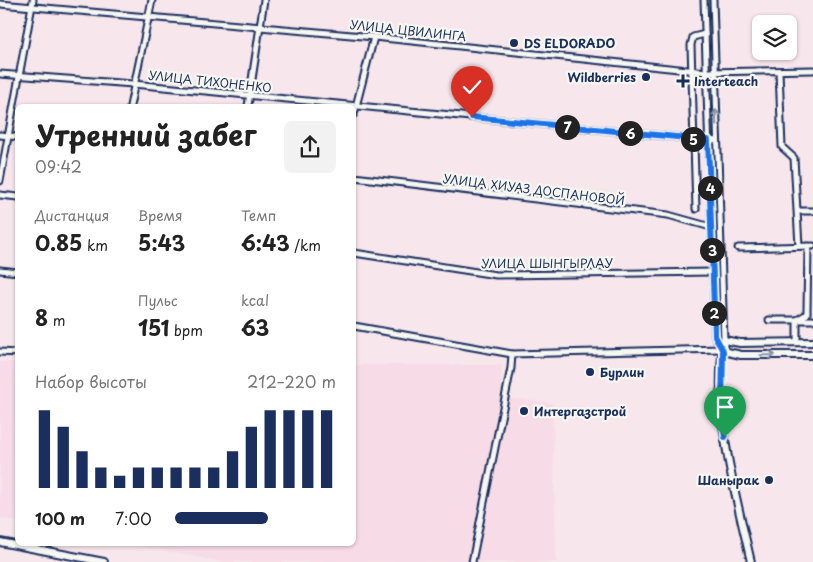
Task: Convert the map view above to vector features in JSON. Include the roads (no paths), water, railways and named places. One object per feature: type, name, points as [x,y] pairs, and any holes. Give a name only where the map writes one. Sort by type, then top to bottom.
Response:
[{"type":"main road","points":[[752,562],[725,437],[722,398],[724,340],[740,343],[813,342]]},
{"type":"main road","points":[[723,350],[741,355],[813,355]]},
{"type":"main road","points":[[0,542],[15,545]]},
{"type":"main road","points":[[21,546],[104,562]]},
{"type":"street","points":[[130,104],[152,0]]},
{"type":"street","points":[[248,104],[264,0]]},
{"type":"street","points":[[356,326],[512,354],[723,350],[715,336],[704,0]]},
{"type":"street","points":[[714,0],[714,72],[724,340]]},
{"type":"street","points":[[0,182],[33,3]]},
{"type":"street","name":"УЛИЦА ЦВИЛИНГА","points":[[0,4],[33,3],[149,16],[374,36],[707,72],[813,70]]},
{"type":"street","points":[[696,209],[692,139],[691,41],[698,34],[705,34]]},
{"type":"street","points":[[356,104],[374,36]]},
{"type":"street","points":[[779,71],[782,147],[794,158],[799,246]]},
{"type":"street","name":"УЛИЦА ТИХОНЕНКО","points":[[0,74],[133,84],[336,104]]},
{"type":"street","name":"УЛИЦА ТИХОНЕНКО","points":[[356,106],[717,141]]},
{"type":"street","points":[[0,135],[15,137]]},
{"type":"street","name":"УЛИЦА ХИУАЗ ДОСПАНОВОЙ","points":[[356,177],[668,215],[711,227]]},
{"type":"street","points":[[0,195],[15,197]]},
{"type":"street","points":[[798,211],[813,211]]},
{"type":"street","points":[[738,248],[810,246],[807,314],[797,320]]},
{"type":"street","name":"УЛИЦА ШЫНГЫРЛАУ","points":[[356,253],[496,275],[713,272]]},
{"type":"street","points":[[0,270],[15,272]]},
{"type":"street","points":[[769,320],[813,320]]},
{"type":"street","points":[[797,320],[797,342]]},
{"type":"street","points":[[0,352],[15,353]]},
{"type":"street","points":[[472,562],[511,368],[512,354]]},
{"type":"place","name":"DS ELDORADO","points":[[514,43]]},
{"type":"place","name":"Wildberries","points":[[646,77]]},
{"type":"place","name":"Interteach","points":[[683,81]]},
{"type":"place","name":"Бурлин","points":[[590,372]]},
{"type":"place","name":"Интергазстрой","points":[[524,411]]},
{"type":"place","name":"Шанырак","points":[[769,480]]}]
